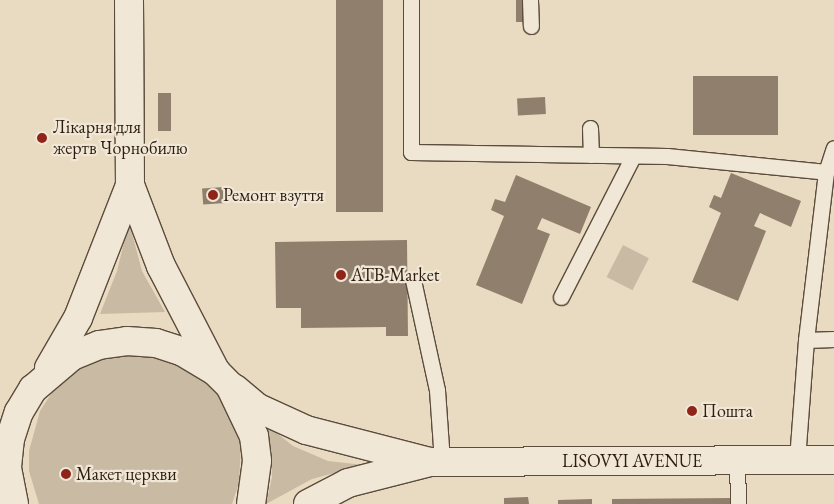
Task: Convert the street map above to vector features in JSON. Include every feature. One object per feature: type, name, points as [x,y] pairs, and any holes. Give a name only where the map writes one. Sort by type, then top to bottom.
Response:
[{"type":"street","points":[[14,504],[7,467],[10,439],[19,412],[78,318],[130,185],[129,0]]},
{"type":"street","points":[[130,185],[173,290],[254,436],[257,462],[251,504]]},
{"type":"street","name":"LISOVYI AVENUE","points":[[38,384],[72,356],[99,345],[127,341],[156,343],[183,352],[223,379],[258,408],[306,430],[436,461],[834,460]]},
{"type":"street","points":[[0,410],[38,384]]},
{"type":"street","name":"LISOVYI AVENUE","points":[[308,504],[348,483],[436,461]]},
{"type":"lane","points":[[411,0],[411,152],[634,156],[826,172]]},
{"type":"lane","points":[[530,0],[531,26]]},
{"type":"lane","points":[[590,128],[591,156]]},
{"type":"lane","points":[[798,460],[806,340],[826,172],[834,148]]},
{"type":"lane","points":[[561,297],[634,156]]},
{"type":"lane","points":[[413,280],[437,390],[436,461]]},
{"type":"lane","points":[[806,340],[834,339]]},
{"type":"lane","points":[[737,460],[738,504]]},
{"type":"shaded area","points":[[129,222],[142,271],[165,312],[100,314],[117,271]]},
{"type":"shaded area","points":[[623,245],[649,258],[632,290],[607,277]]},
{"type":"shaded area","points":[[136,353],[173,360],[206,380],[218,394],[236,427],[241,445],[239,483],[232,504],[39,504],[29,471],[29,451],[40,411],[51,394],[82,367],[117,354]]},
{"type":"shaded area","points":[[263,422],[293,446],[328,461],[364,465],[312,479],[266,504],[272,477],[271,449]]},
{"type":"building","points":[[336,0],[383,0],[383,212],[336,212]]},
{"type":"building","points":[[516,0],[524,0],[524,22],[516,22]]},
{"type":"building","points":[[693,76],[778,76],[778,135],[693,135]]},
{"type":"building","points":[[158,93],[171,93],[171,131],[158,131]]},
{"type":"building","points":[[545,97],[546,114],[518,115],[517,98]]},
{"type":"building","points":[[731,173],[801,201],[791,227],[760,213],[754,226],[766,231],[738,301],[692,282],[721,213],[709,207],[714,195],[721,198]]},
{"type":"building","points":[[516,175],[591,207],[580,234],[542,218],[537,229],[550,234],[522,304],[476,285],[504,216],[491,210],[495,199],[505,202]]},
{"type":"building","name":"Ремонт взуття","points":[[224,187],[225,203],[203,204],[202,189]]},
{"type":"building","name":"ATB-Market","points":[[407,240],[408,336],[386,336],[386,327],[301,328],[301,308],[276,308],[275,242]]},
{"type":"building","points":[[528,497],[529,504],[504,504],[504,498]]},
{"type":"building","points":[[731,498],[731,504],[612,504],[612,499]]},
{"type":"building","points":[[592,499],[592,504],[558,504],[558,500]]},
{"type":"place","name":"Лікарня для жертв Чорнобилю","points":[[42,138]]},
{"type":"place","name":"Ремонт взуття","points":[[213,195]]},
{"type":"place","name":"ATB-Market","points":[[341,275]]},
{"type":"place","name":"Пошта","points":[[692,411]]},
{"type":"place","name":"Макет церкви","points":[[66,474]]}]
